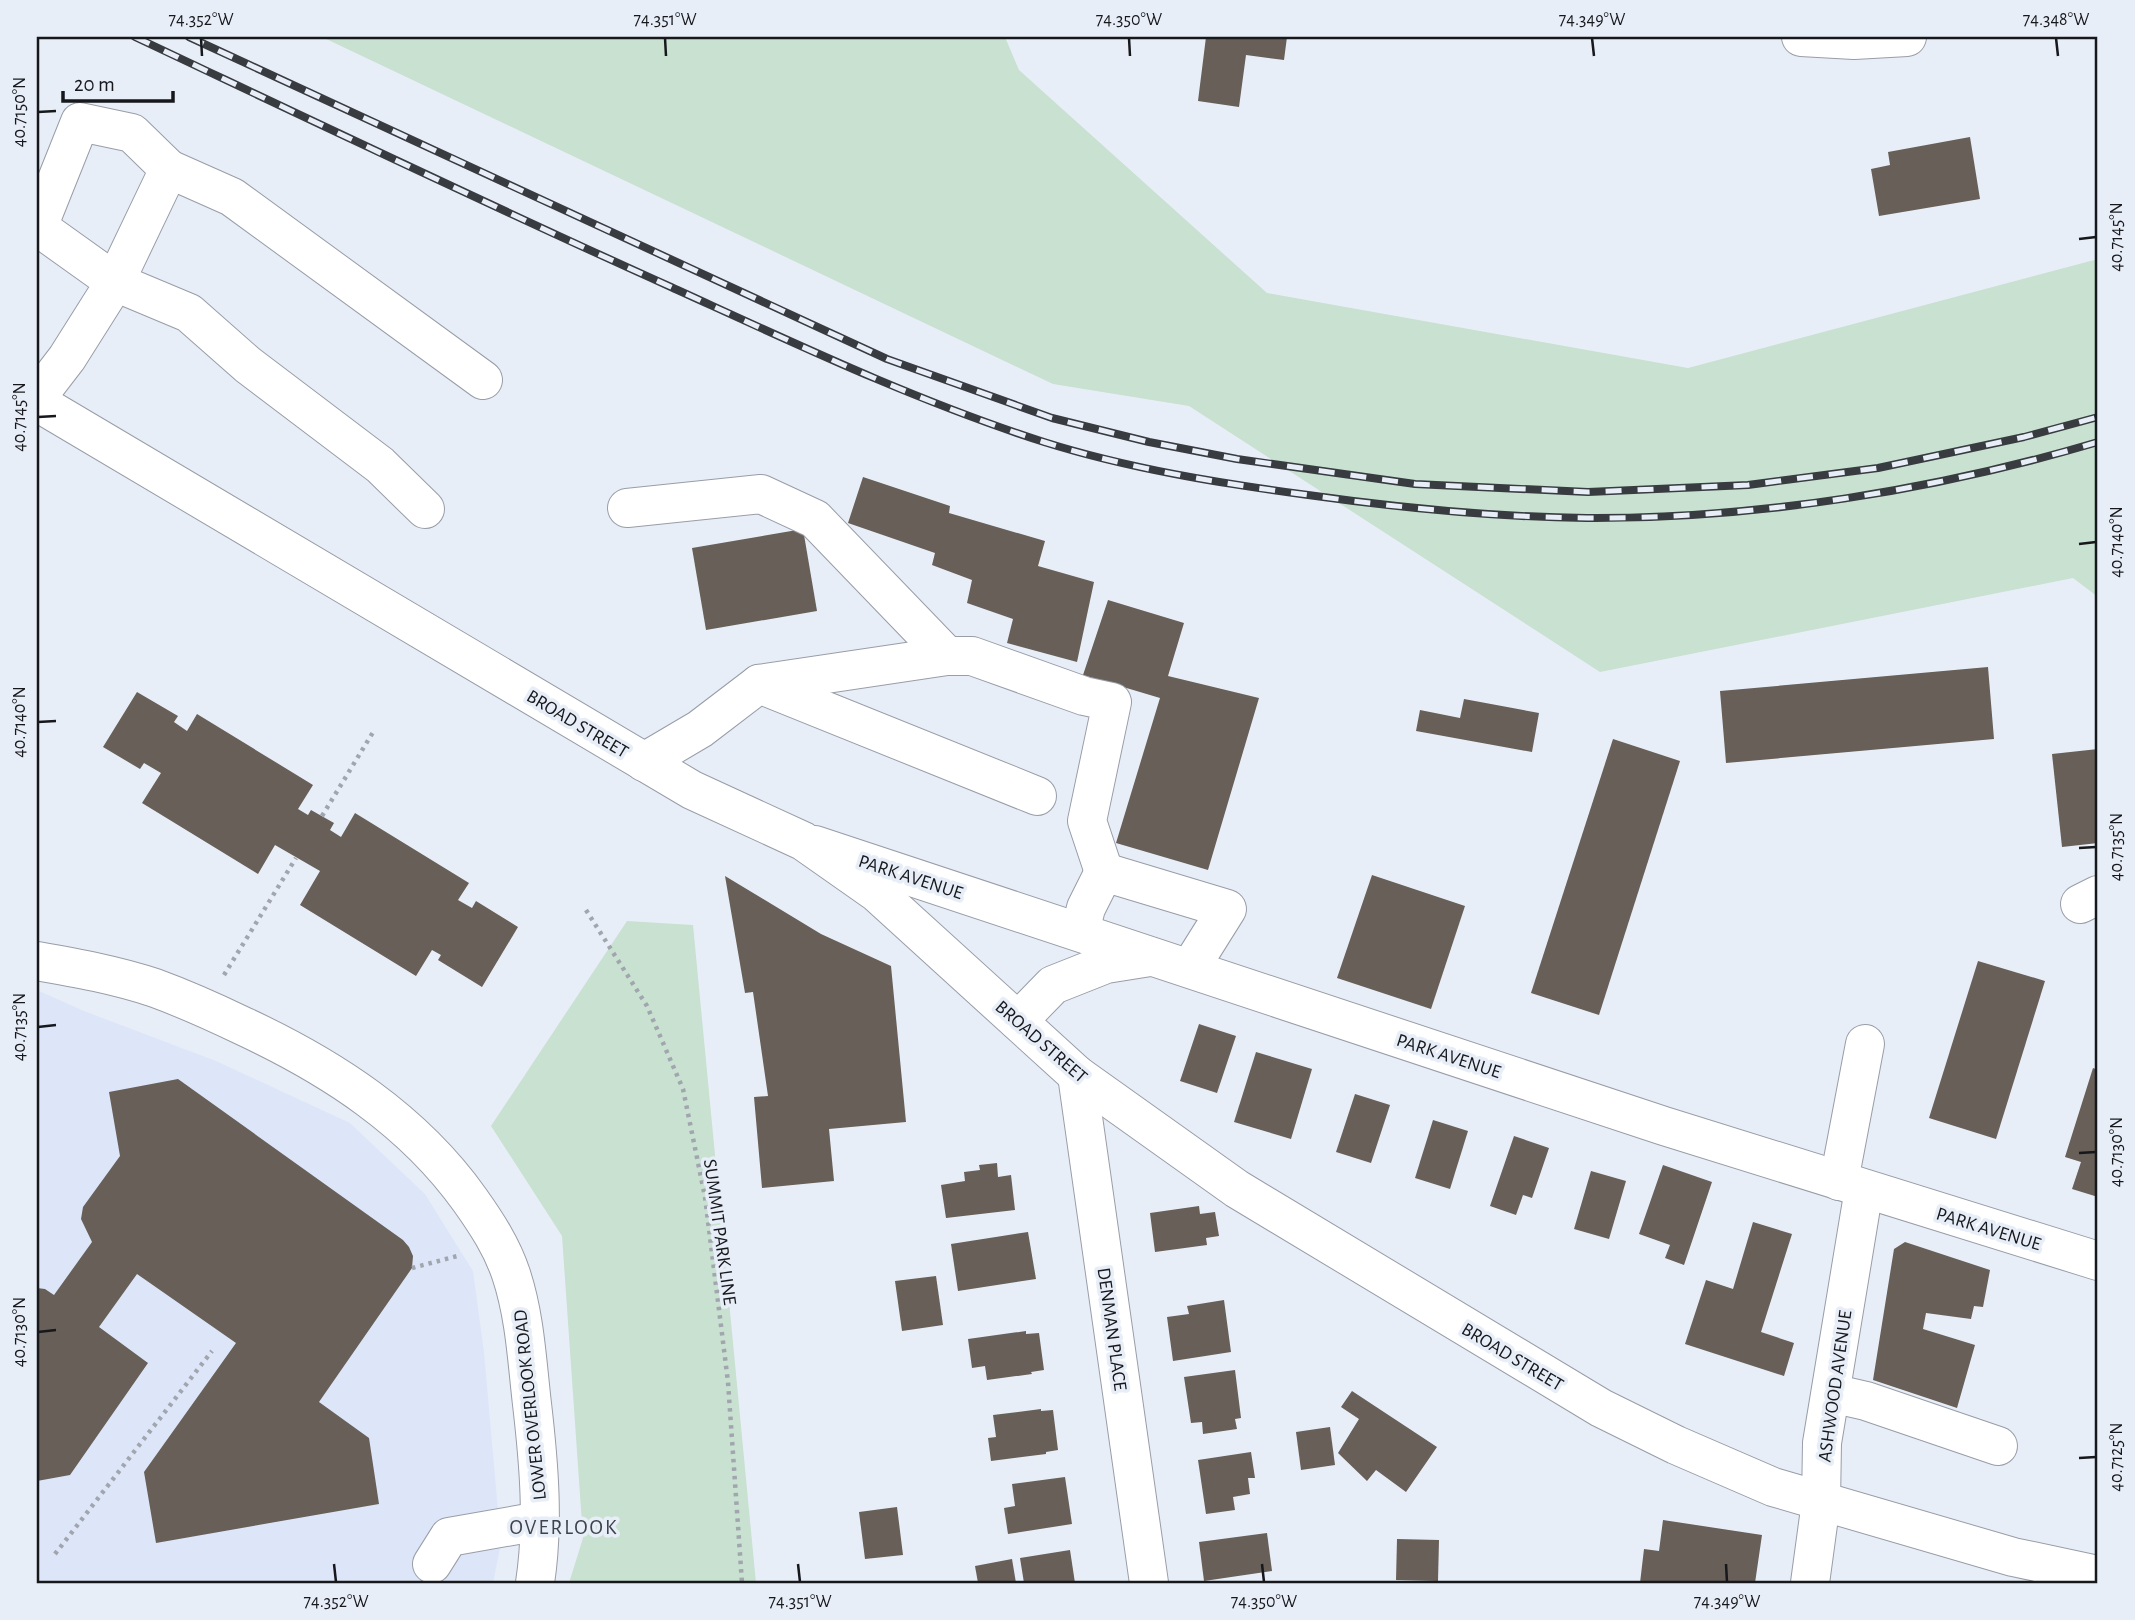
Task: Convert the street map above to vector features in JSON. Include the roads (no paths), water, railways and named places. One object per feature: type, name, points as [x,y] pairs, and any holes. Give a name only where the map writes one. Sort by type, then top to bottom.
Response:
[{"type":"street","points":[[1801,37],[1854,40],[1907,37]]},
{"type":"street","points":[[425,509],[380,465],[248,365],[189,313],[115,282],[38,227],[80,122],[132,133],[169,169],[232,197],[483,380]]},
{"type":"street","points":[[37,400],[115,282],[169,169]]},
{"type":"street","name":"BROAD STREET","points":[[37,400],[692,790],[803,841],[877,893],[1077,1075],[1237,1189],[1601,1408],[1773,1487],[2013,1557],[2098,1575]]},
{"type":"street","points":[[627,508],[761,494],[815,519],[947,656]]},
{"type":"street","points":[[644,762],[699,729],[759,684],[947,656],[972,656],[1084,696],[1112,702],[1087,821],[1104,872],[1086,908],[1080,932]]},
{"type":"street","points":[[759,684],[1037,796]]},
{"type":"street","name":"PARK AVENUE","points":[[803,841],[1664,1126],[2098,1261]]},
{"type":"street","points":[[1018,1021],[1053,985],[1106,964],[1172,962],[1227,909],[1104,872]]},
{"type":"street","name":"LOWER OVERLOOK ROAD","points":[[37,961],[103,973],[156,989],[278,1043],[361,1091],[403,1124],[436,1156],[493,1232],[511,1274],[523,1322],[537,1446],[540,1521],[535,1583]]},
{"type":"street","name":"ASHWOOD AVENUE","points":[[1810,1583],[1821,1502],[1822,1443],[1831,1393],[1865,1044]]},
{"type":"street","name":"DENMAN PLACE","points":[[1077,1075],[1149,1583]]},
{"type":"street","points":[[1831,1393],[1866,1401],[1998,1446]]},
{"type":"street","points":[[432,1564],[449,1537],[540,1521]]},
{"type":"railway","points":[[135,37],[536,226],[856,370],[949,408],[1044,442],[1076,452],[1175,474],[1413,508],[1552,517],[1651,517],[1781,507],[1846,498],[1974,474],[2098,442]]},
{"type":"railway","points":[[189,37],[887,359],[1052,418],[1149,442],[1237,459],[1415,484],[1588,492],[1748,485],[1878,468],[2024,437],[2098,417]]},
{"type":"district","name":"OVERLOOK","points":[[564,1527]]}]
